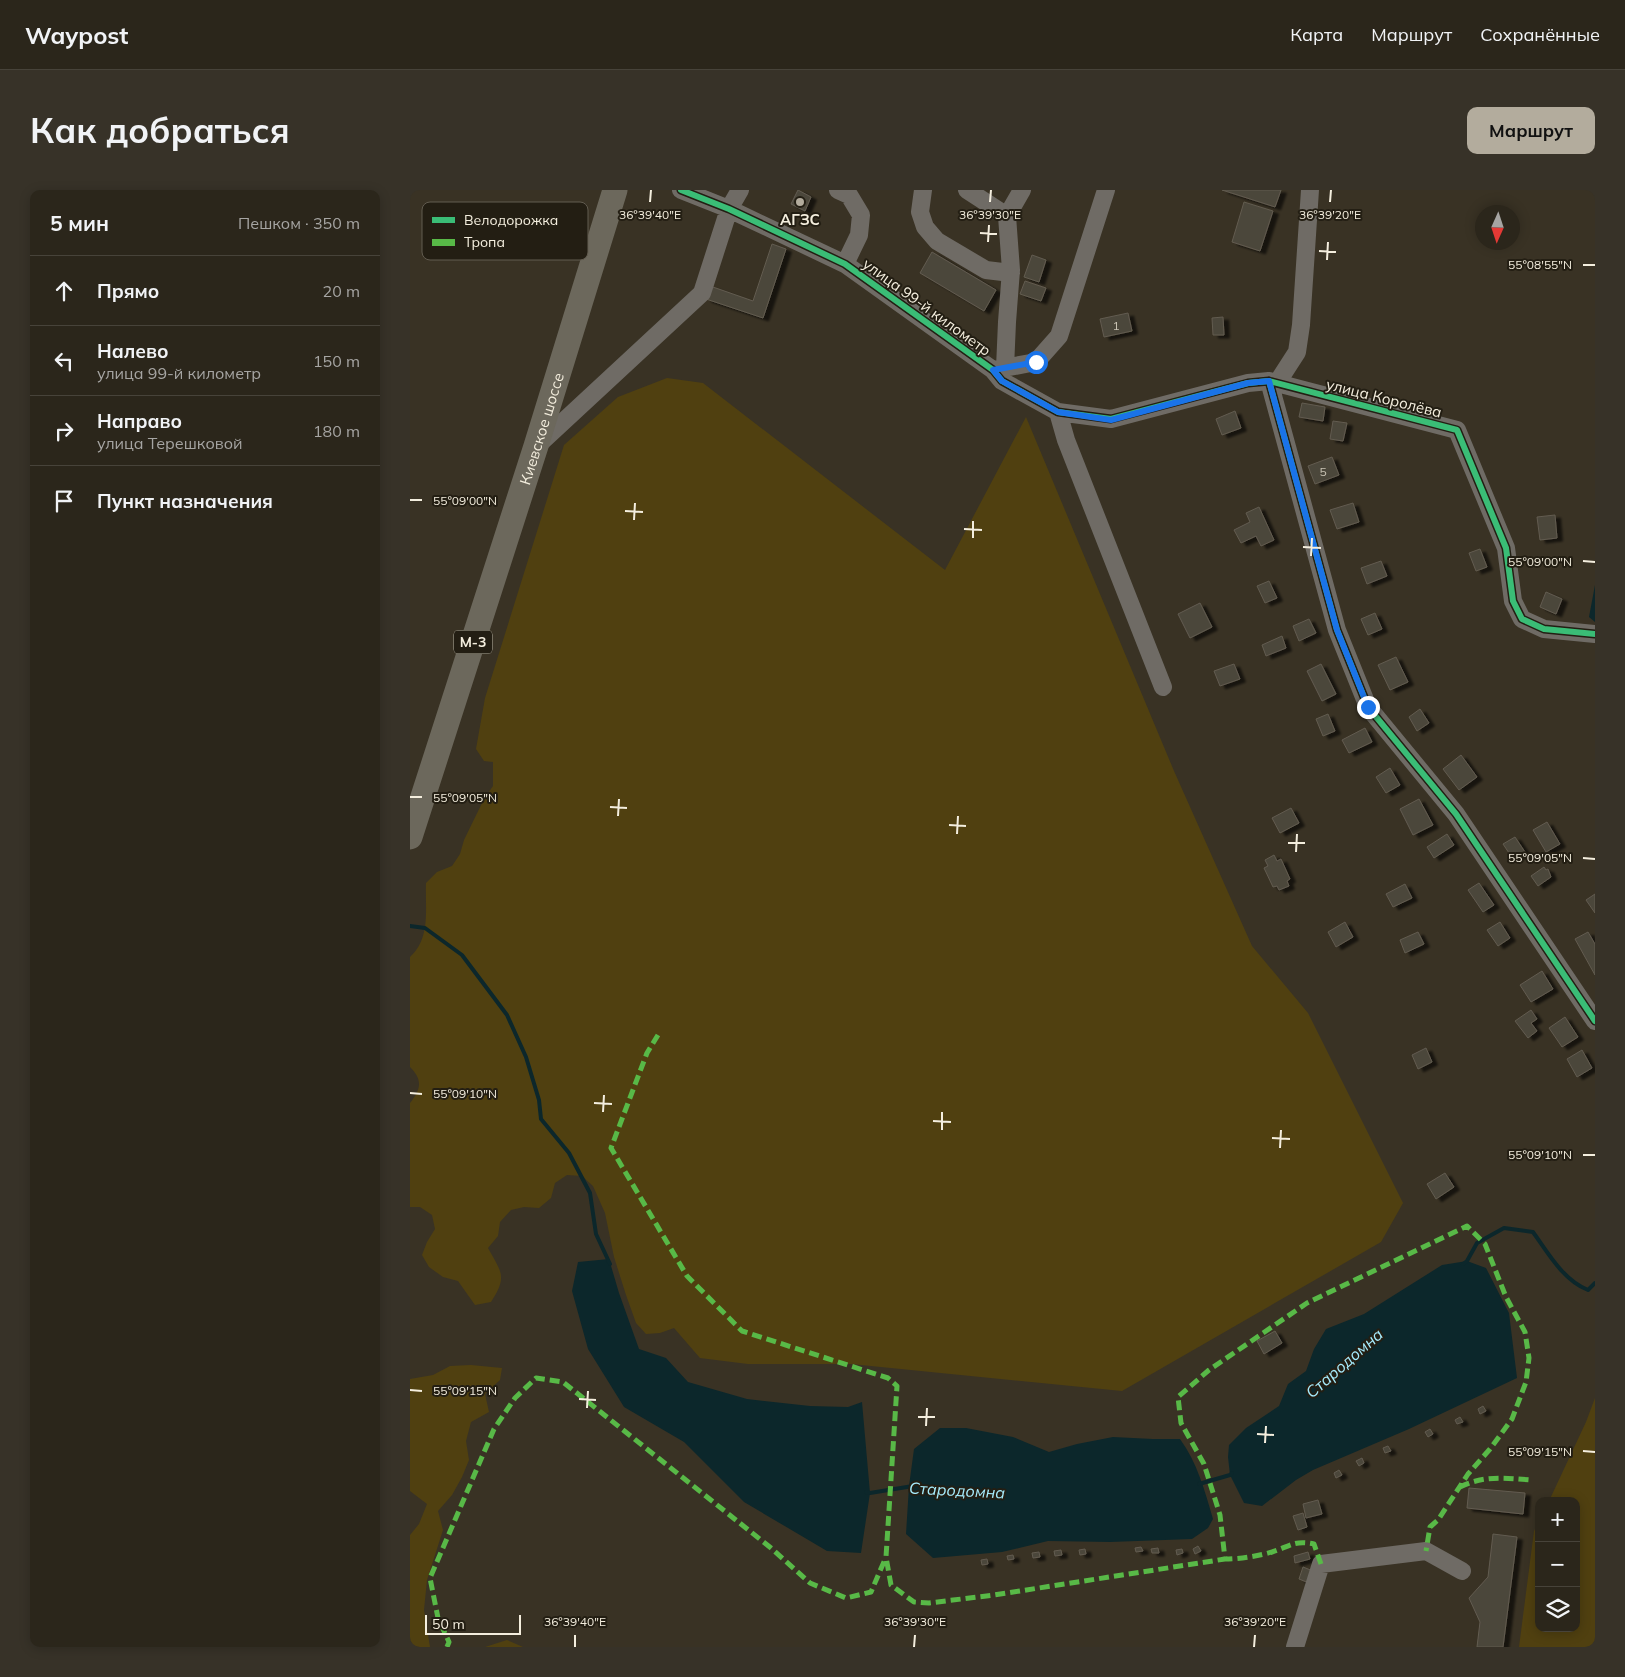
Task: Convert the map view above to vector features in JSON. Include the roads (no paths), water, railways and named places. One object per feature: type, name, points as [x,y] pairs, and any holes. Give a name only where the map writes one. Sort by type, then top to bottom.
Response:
[{"type":"highway","name":"Киевское шоссе","points":[[410,838],[536,446],[615,190]]},
{"type":"street","points":[[536,446],[702,293],[729,209],[740,190]]},
{"type":"street","points":[[838,190],[849,195],[862,215],[859,235],[845,264]]},
{"type":"street","points":[[923,190],[920,212],[925,227],[937,241],[986,270],[1011,273]]},
{"type":"street","points":[[967,190],[1007,216]]},
{"type":"street","points":[[1022,190],[1007,216],[1011,273],[1007,322],[999,369],[1036,362],[1059,336],[1106,190]]},
{"type":"street","points":[[1310,190],[1301,325],[1297,352],[1273,382],[1337,630],[1368,707],[1456,814],[1595,1021]]},
{"type":"street","name":"улица 99-й километр","points":[[685,191],[729,209],[845,264],[999,369],[1002,381],[1058,412],[1111,420],[1248,383],[1273,382]]},
{"type":"street","name":"улица Королёва","points":[[1273,382],[1456,430],[1506,548],[1513,601],[1522,619],[1544,629],[1595,634]]},
{"type":"street","points":[[1058,412],[1066,440],[1162,687]]},
{"type":"street","points":[[1295,1647],[1321,1564],[1426,1551],[1462,1571]]},
{"type":"water","points":[[1595,585],[1595,622],[1589,617]]},
{"type":"water","points":[[609,1259],[639,1349],[666,1358],[688,1382],[747,1399],[810,1406],[848,1407],[862,1402],[870,1493],[861,1553],[827,1551],[744,1502],[684,1442],[624,1407],[588,1349],[572,1291],[578,1262]]},
{"type":"water","points":[[1467,1261],[1486,1268],[1509,1313],[1517,1378],[1409,1429],[1313,1470],[1296,1480],[1262,1506],[1244,1503],[1230,1475],[1229,1445],[1246,1428],[1279,1406],[1288,1384],[1306,1371],[1314,1349],[1326,1329],[1364,1314],[1442,1265]]},
{"type":"water","points":[[940,1428],[966,1428],[1013,1437],[1049,1452],[1113,1437],[1180,1439],[1196,1467],[1213,1519],[1208,1528],[1192,1539],[1110,1542],[1048,1541],[1002,1552],[933,1558],[906,1534],[909,1486],[914,1449]]},
{"type":"waterway","name":"Стародомна","points":[[410,926],[425,928],[462,955],[507,1015],[526,1057],[539,1100],[541,1119],[569,1153],[590,1193],[596,1234],[610,1264]]},
{"type":"waterway","name":"Стародомна","points":[[1463,1264],[1467,1261],[1477,1243],[1504,1228],[1533,1232],[1550,1257],[1571,1280],[1588,1290],[1595,1283]]},
{"type":"waterway","name":"Стародомна","points":[[1199,1484],[1232,1473]]},
{"type":"waterway","name":"Стародомна","points":[[866,1492],[913,1486]]},
{"type":"place","name":"АГЗС","points":[[800,202]]}]
